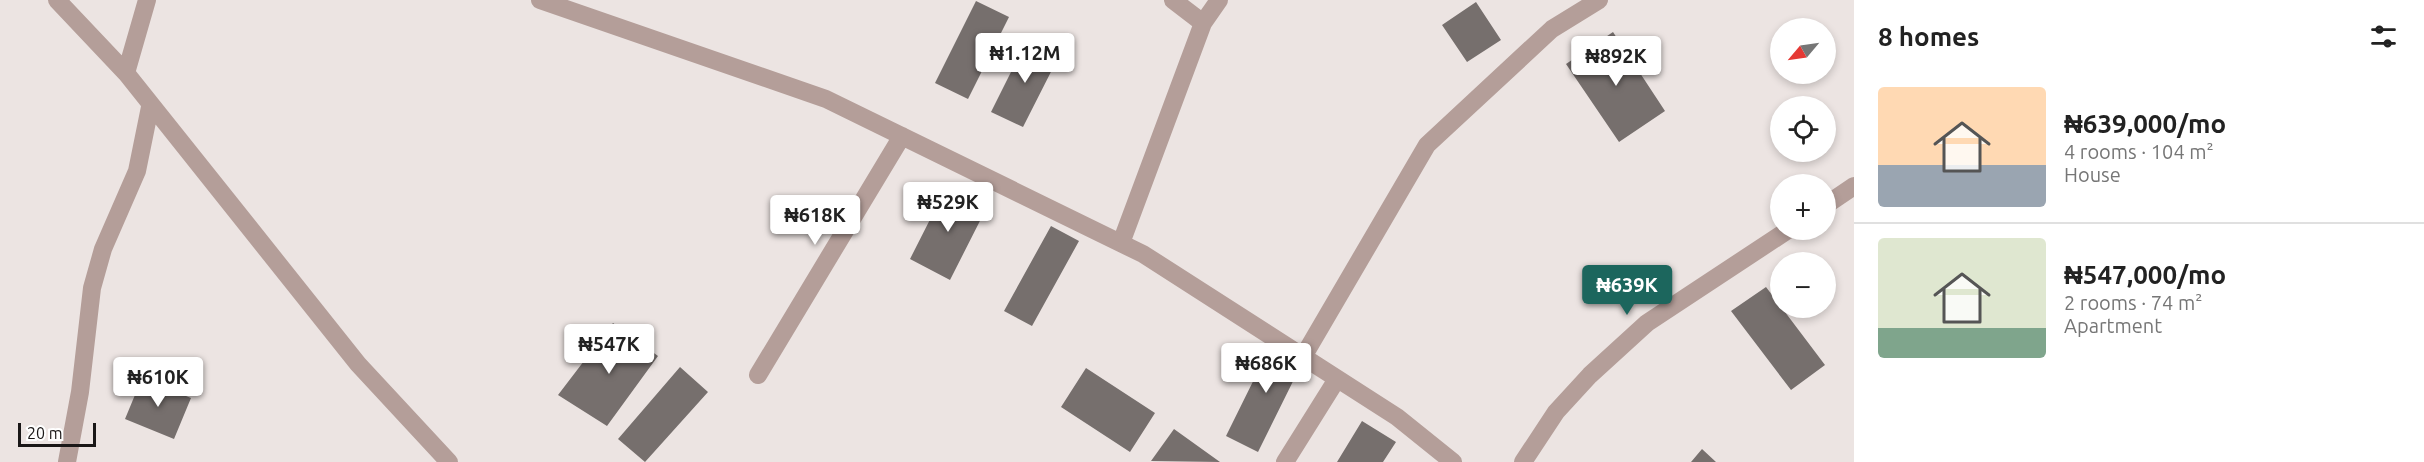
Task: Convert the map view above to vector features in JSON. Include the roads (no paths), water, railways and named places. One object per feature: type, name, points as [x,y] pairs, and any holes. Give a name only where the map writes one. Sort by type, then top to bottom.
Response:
[{"type":"street","points":[[57,0],[126,74],[150,107],[358,364],[449,462]]},
{"type":"street","points":[[126,74],[147,0]]},
{"type":"street","points":[[540,0],[826,99],[1143,254],[1397,417],[1453,462]]},
{"type":"street","points":[[1173,0],[1203,23]]},
{"type":"street","points":[[1121,243],[1203,23],[1219,0]]},
{"type":"street","points":[[1303,357],[1428,145],[1552,29],[1599,0]]},
{"type":"street","points":[[67,462],[80,392],[92,288],[103,249],[136,171],[150,107]]},
{"type":"street","points":[[758,375],[902,136]]},
{"type":"street","points":[[1836,198],[1854,186]]},
{"type":"street","points":[[1523,462],[1556,412],[1590,375],[1647,323],[1773,240]]},
{"type":"street","points":[[1285,462],[1337,379]]}]
